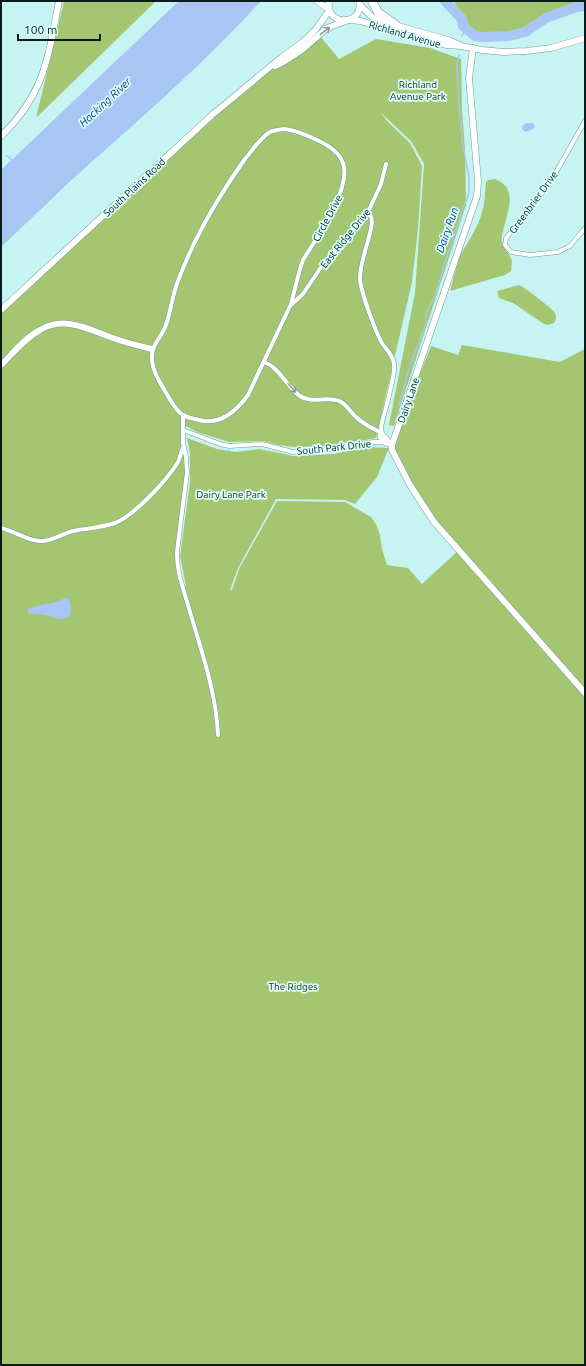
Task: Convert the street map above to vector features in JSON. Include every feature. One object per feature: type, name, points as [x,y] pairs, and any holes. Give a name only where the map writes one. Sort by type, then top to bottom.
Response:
[{"type":"highway","points":[[372,1],[378,12],[396,25]]},
{"type":"street","points":[[1,136],[22,114],[40,83],[47,61],[59,1]]},
{"type":"street","points":[[317,1],[329,10]]},
{"type":"street","points":[[329,1],[329,10]]},
{"type":"street","points":[[347,20],[357,14],[360,2]]},
{"type":"street","name":"Richland Avenue","points":[[360,2],[375,18],[448,40],[461,46]]},
{"type":"street","name":"Richland Avenue","points":[[329,10],[336,18],[361,22],[400,34],[447,45],[503,52],[551,48],[585,38]]},
{"type":"street","name":"South Plains Road","points":[[1,310],[212,115],[312,33],[329,10]]},
{"type":"street","name":"South Plains Road","points":[[270,68],[285,61],[332,26],[347,20]]},
{"type":"street","name":"Dairy Lane","points":[[392,445],[477,196],[478,181],[469,78],[473,48]]},
{"type":"street","name":"Greenbrier Drive","points":[[585,121],[551,181],[506,238],[505,245],[511,252],[530,255],[558,252],[570,246],[585,228]]},
{"type":"street","name":"Circle Drive","points":[[152,349],[163,334],[178,282],[193,247],[213,208],[237,171],[263,138],[272,132],[284,129],[292,130],[332,149],[343,162],[345,171],[344,182],[335,206],[300,269],[292,304],[243,401],[226,417],[214,422],[207,422],[183,415]]},
{"type":"street","name":"East Ridge Drive","points":[[292,304],[303,294],[319,270],[369,210],[381,184],[386,164]]},
{"type":"street","points":[[369,210],[372,220],[363,258],[360,278],[361,286],[375,327],[394,364],[393,377],[381,427],[382,433],[392,445],[393,452],[403,472],[434,522],[585,693]]},
{"type":"street","points":[[1,365],[34,333],[47,326],[65,323],[81,326],[134,345],[152,349],[152,364],[157,377],[174,405],[183,415],[183,447],[186,457],[187,472],[177,552],[178,566],[210,679],[217,713],[218,735]]},
{"type":"street","points":[[264,362],[274,367],[299,395],[309,400],[340,401],[360,420],[380,432],[380,438],[392,445]]},
{"type":"street","name":"South Park Drive","points":[[183,430],[229,446],[262,444],[293,452],[333,449],[373,442],[381,442],[392,445]]},
{"type":"street","points":[[1,528],[34,540],[45,541],[74,531],[102,527],[116,522],[133,513],[152,494],[178,462],[183,447]]},
{"type":"green space","points":[[64,1],[156,1],[36,118]]},
{"type":"green space","points":[[454,1],[585,1],[585,9],[578,8],[551,16],[520,36],[477,39],[466,29]]},
{"type":"green space","name":"The Ridges","points":[[319,35],[339,59],[376,39],[430,48],[461,59],[466,205],[394,426],[389,425],[415,293],[424,164],[411,141],[380,112],[388,122],[410,143],[422,166],[418,229],[412,282],[376,438],[333,446],[293,447],[263,441],[229,442],[197,432],[186,426],[182,439],[187,461],[177,552],[183,586],[186,586],[180,556],[190,482],[190,453],[187,438],[217,449],[236,452],[259,449],[294,456],[333,454],[367,447],[389,448],[377,477],[355,504],[345,500],[276,499],[238,568],[230,590],[232,590],[239,569],[277,501],[345,502],[371,517],[376,524],[387,565],[408,568],[422,584],[459,550],[424,509],[392,445],[431,346],[458,355],[462,345],[560,362],[585,349],[585,1365],[1,1365],[1,310],[252,81]]},
{"type":"green space","points":[[495,179],[503,184],[507,189],[509,196],[508,212],[502,244],[512,261],[511,271],[505,275],[450,291],[459,257],[480,219],[484,204],[486,182],[488,180]]},
{"type":"green space","points":[[519,285],[532,293],[555,313],[556,319],[554,323],[548,325],[544,324],[513,303],[499,298],[497,291]]},
{"type":"water","name":"Hocking River","points":[[179,1],[261,1],[198,65],[76,176],[1,247],[1,170]]},
{"type":"water","points":[[533,123],[535,126],[533,129],[525,132],[522,129],[523,125]]},
{"type":"water","points":[[68,598],[69,600],[71,613],[69,617],[59,619],[46,615],[28,613],[28,609],[56,602]]},
{"type":"waterway","points":[[445,1],[462,19],[463,26],[475,36],[484,37],[509,36],[525,32],[546,18],[576,7],[585,6]]},
{"type":"waterway","name":"Dairy Run","points":[[462,36],[465,28]]},
{"type":"waterway","name":"Dairy Run","points":[[399,405],[409,368],[426,323],[426,314],[435,296],[462,209],[469,192],[469,177],[463,147],[459,105],[457,63],[459,55]]},
{"type":"waterway","points":[[7,156],[12,160]]},
{"type":"park label","name":"Richland Avenue Park","points":[[418,90]]},
{"type":"park label","name":"Dairy Lane Park","points":[[231,494]]}]
